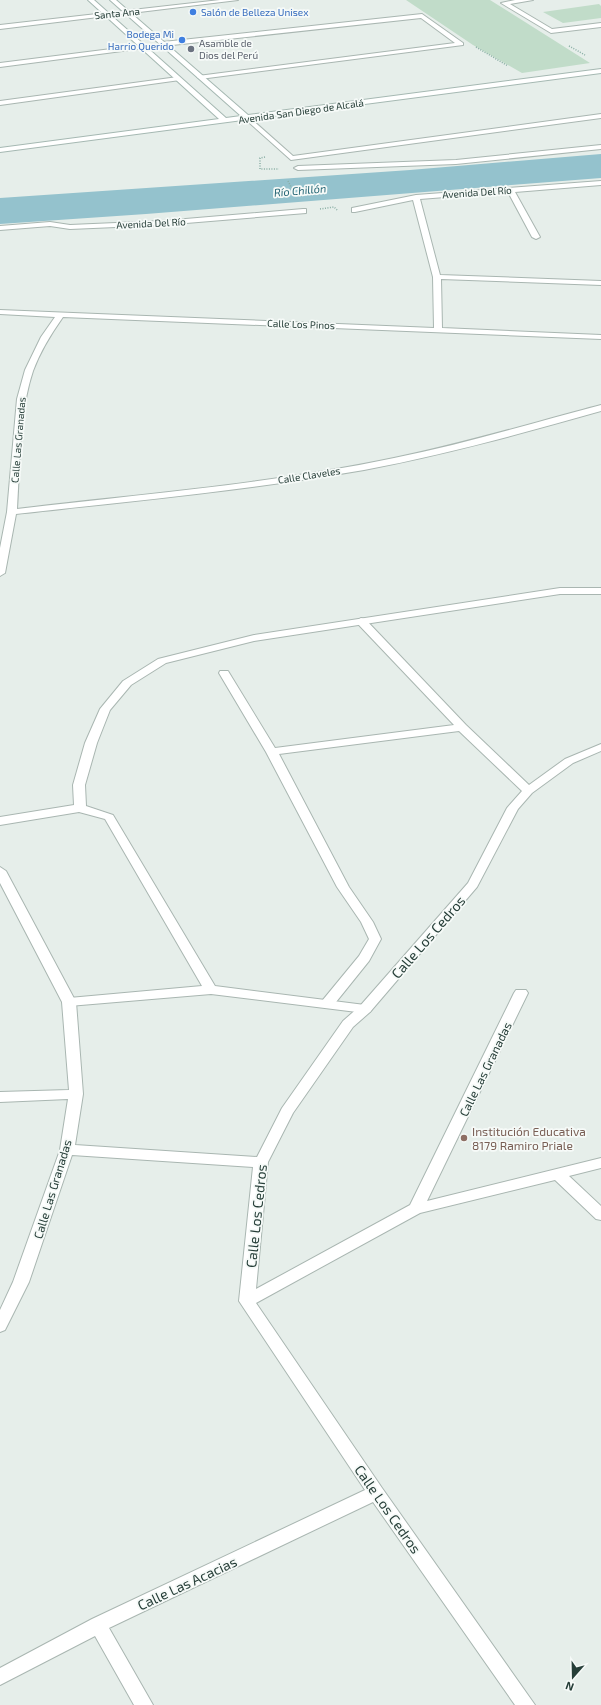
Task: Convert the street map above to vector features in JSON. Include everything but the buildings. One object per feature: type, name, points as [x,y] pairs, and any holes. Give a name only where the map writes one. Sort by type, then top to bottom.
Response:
[{"type":"street","points":[[91,0],[225,121]]},
{"type":"street","points":[[113,0],[291,158],[601,116]]},
{"type":"street","name":"Santa Ana","points":[[1,26],[234,0]]},
{"type":"street","points":[[530,0],[504,3],[551,31],[601,25]]},
{"type":"street","points":[[163,44],[422,16],[462,44],[200,77]]},
{"type":"street","points":[[0,65],[143,47]]},
{"type":"street","name":"Avenida San Diego de Alcalá","points":[[0,144],[601,66]]},
{"type":"street","name":"Avenida San Diego de Alcalá","points":[[0,150],[601,71]]},
{"type":"street","points":[[0,103],[178,79]]},
{"type":"street","points":[[106,130],[112,136]]},
{"type":"street","points":[[298,168],[456,162],[601,146]]},
{"type":"street","name":"Avenida Del Río","points":[[355,210],[416,197],[601,183]]},
{"type":"street","points":[[510,190],[536,238]]},
{"type":"street","points":[[416,197],[437,278],[438,329]]},
{"type":"street","name":"Avenida Del Río","points":[[0,228],[50,224],[70,227],[162,223],[302,211]]},
{"type":"street","points":[[437,278],[601,283]]},
{"type":"street","name":"Calle Los Pinos","points":[[0,312],[438,329],[601,337]]},
{"type":"street","name":"Calle Las Granadas","points":[[0,574],[12,512],[21,399],[29,370],[45,336],[60,315]]},
{"type":"street","name":"Calle Claveles","points":[[12,512],[286,479],[365,467],[492,438],[601,408]]},
{"type":"street","points":[[80,808],[79,785],[91,743],[105,709],[127,683],[162,660],[254,638],[361,621],[560,591],[601,591]]},
{"type":"street","points":[[361,621],[462,727],[528,791]]},
{"type":"street","points":[[224,673],[272,752],[343,887],[367,922],[375,939],[364,958],[327,1004]]},
{"type":"street","points":[[272,752],[462,727]]},
{"type":"street","name":"Calle Los Cedros","points":[[526,1705],[376,1493],[247,1301],[261,1162],[287,1111],[348,1024],[365,1008],[424,942],[473,884],[513,808],[528,791],[569,760],[601,747]]},
{"type":"street","points":[[0,821],[80,808],[109,817],[211,990]]},
{"type":"street","name":"Calle Las Granadas","points":[[0,871],[69,1002],[76,1094],[67,1150],[49,1205],[21,1282],[0,1326]]},
{"type":"street","points":[[69,1002],[211,990],[365,1008]]},
{"type":"street","name":"Calle Las Granadas","points":[[416,1209],[521,994]]},
{"type":"street","points":[[0,1097],[76,1094]]},
{"type":"street","points":[[67,1150],[261,1162]]},
{"type":"street","points":[[247,1301],[416,1209],[601,1163]]},
{"type":"street","points":[[558,1174],[601,1215]]},
{"type":"street","name":"Calle Las Acacias","points":[[0,1677],[98,1625],[376,1493]]},
{"type":"street","points":[[98,1625],[144,1705]]},
{"type":"path","points":[[260,158],[260,169],[282,169]]},
{"type":"path","points":[[286,177],[298,201]]},
{"type":"green space","points":[[406,0],[490,0],[590,63],[522,73],[473,45]]},
{"type":"green space","points":[[599,4],[601,6],[601,18],[563,23],[543,12]]},
{"type":"water","name":"Río Chillón","points":[[601,154],[601,178],[0,224],[0,198],[410,170]]},
{"type":"place","name":"Salón de Belleza Unisex","points":[[193,12]]},
{"type":"place","name":"Bodega Mi Harrio Querido","points":[[182,40]]},
{"type":"place","name":"Asamble de Dios del Perú","points":[[191,49]]},
{"type":"place","name":"Institución Educativa 8179 Ramiro Priale","points":[[464,1138]]}]
